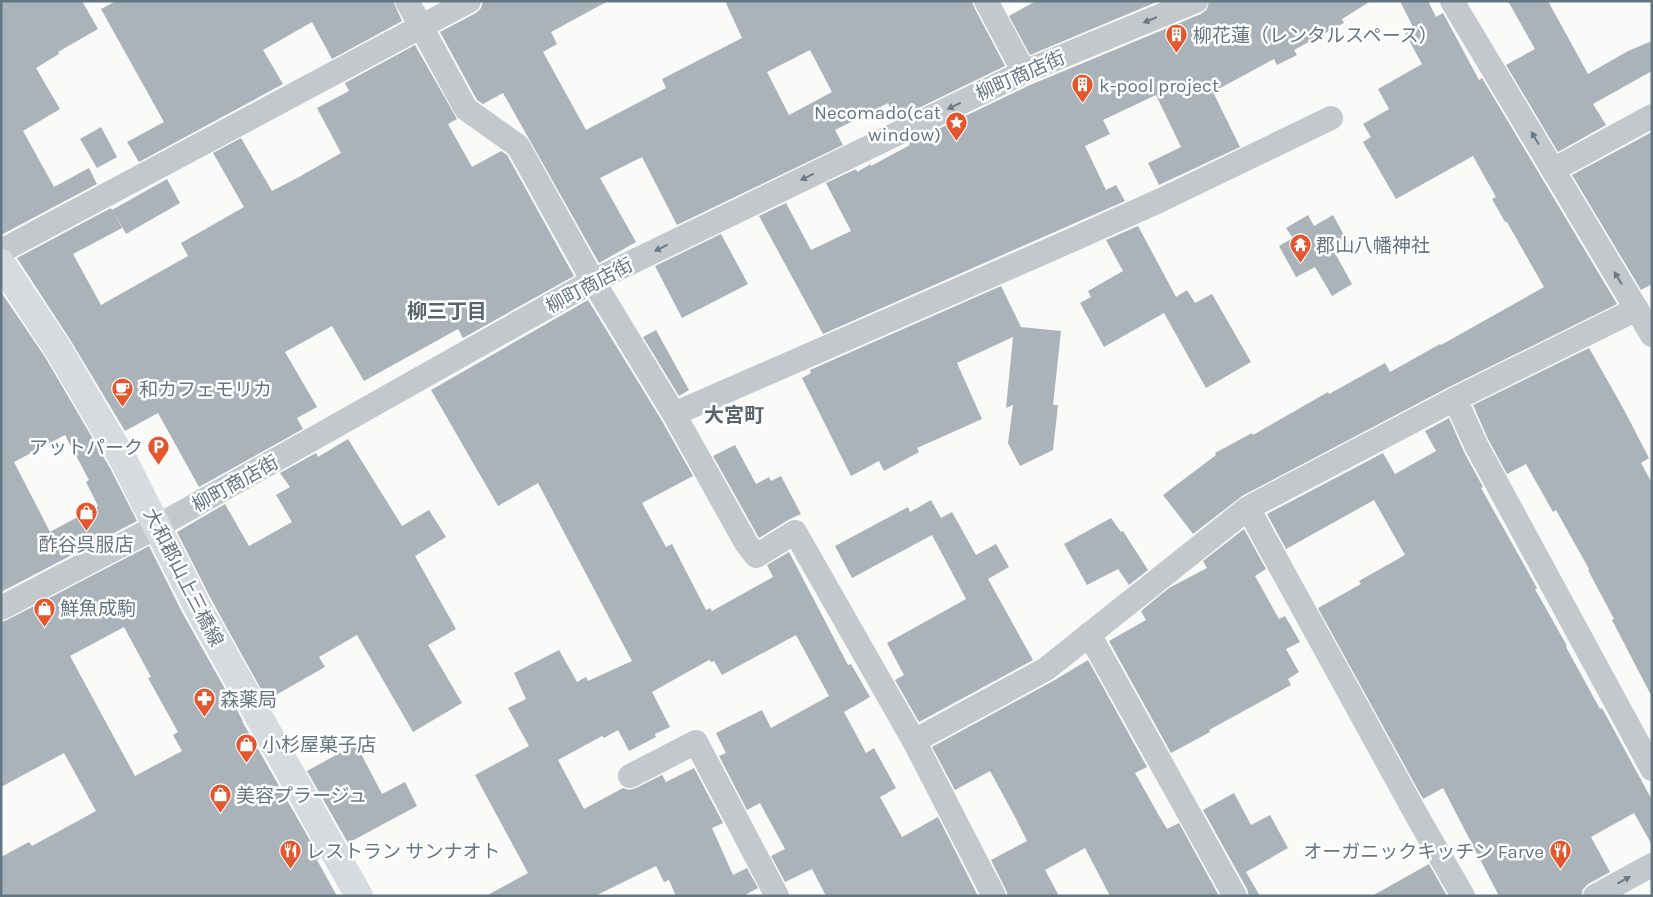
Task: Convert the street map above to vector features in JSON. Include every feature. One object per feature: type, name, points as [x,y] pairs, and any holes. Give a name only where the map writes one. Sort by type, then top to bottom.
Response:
[{"type":"main road","name":"大和郡山上三橋線","points":[[1,263],[68,367],[124,461],[197,606],[359,896]]},
{"type":"street","points":[[407,1],[466,109],[518,146],[593,281],[674,414],[746,543],[756,556],[795,532],[914,741],[991,895]]},
{"type":"street","points":[[1,251],[470,1]]},
{"type":"street","points":[[986,1],[1024,72]]},
{"type":"street","name":"柳町商店街","points":[[1,608],[158,526],[593,281],[1024,72],[1196,1]]},
{"type":"street","points":[[1452,1],[1652,335]]},
{"type":"street","points":[[1554,170],[1652,116]]},
{"type":"street","points":[[674,414],[1063,244],[1331,118]]},
{"type":"street","points":[[914,741],[1046,669],[1248,508],[1455,399],[1637,309]]},
{"type":"street","points":[[1455,399],[1476,445],[1652,769]]},
{"type":"street","points":[[1248,508],[1412,808],[1463,896]]},
{"type":"street","points":[[1089,634],[1235,896]]},
{"type":"street","points":[[630,776],[696,742],[777,896]]},
{"type":"street","points":[[1595,896],[1652,865]]},
{"type":"building","points":[[1,1],[82,1],[98,29],[58,52],[59,54],[36,68],[60,109],[23,131],[54,187],[89,168],[97,184],[1,235]]},
{"type":"building","points":[[116,1],[393,1],[402,21],[332,59],[312,22],[263,50],[283,84],[139,162],[127,142],[164,122],[101,9]]},
{"type":"building","points":[[483,1],[608,1],[551,32],[557,44],[543,52],[586,130],[666,88],[662,79],[742,38],[725,1],[972,1],[1005,66],[896,119],[888,103],[835,130],[843,145],[677,225],[642,157],[600,178],[636,242],[599,263],[503,93],[483,104],[477,100],[440,32],[476,13],[481,8]],"holes":[[[810,50],[832,92],[789,115],[767,72]]]},
{"type":"building","points":[[1036,1],[1159,1],[1030,55],[1009,16]]},
{"type":"building","points":[[1209,1],[1371,1],[1342,19],[1344,23],[1294,50],[1297,55],[1277,65],[1274,59],[1213,92],[1240,147],[1159,185],[1148,163],[1181,147],[1156,95],[1103,120],[1110,134],[1085,146],[1106,190],[1116,185],[1125,201],[823,334],[759,216],[786,203],[811,250],[851,231],[826,183],[856,169],[857,172],[871,164],[871,166],[910,145],[909,143],[1030,85],[1201,14],[1207,9]]},
{"type":"building","points":[[1400,1],[1428,1],[1436,17],[1443,13],[1479,80],[1482,78],[1617,304],[1449,387],[1242,496],[1193,534],[1163,495],[1216,455],[1215,453],[1252,433],[1253,435],[1328,392],[1329,394],[1385,363],[1390,372],[1544,287],[1492,199],[1496,197],[1473,156],[1396,199],[1363,142],[1371,137],[1363,124],[1389,109],[1378,89],[1422,64],[1405,33],[1414,29]]},
{"type":"building","points":[[1508,1],[1548,1],[1588,74],[1628,51],[1652,41],[1652,71],[1593,104],[1606,125],[1558,152],[1506,65],[1535,49]]},
{"type":"building","points":[[415,45],[457,119],[448,124],[472,167],[501,151],[507,155],[574,276],[463,338],[458,329],[364,381],[332,326],[285,352],[317,407],[297,418],[303,429],[199,487],[158,413],[125,431],[71,341],[17,258],[111,208],[112,210],[167,179],[180,203],[126,234],[113,211],[122,228],[73,254],[101,305],[188,256],[181,243],[244,207],[213,153],[241,138],[272,191],[299,177],[341,153],[317,108],[349,91],[345,83]]},
{"type":"building","points":[[101,127],[117,157],[97,168],[80,139]]},
{"type":"building","points":[[1652,132],[1652,284],[1641,290],[1572,175]]},
{"type":"building","points":[[1308,215],[1314,226],[1333,215],[1350,246],[1336,255],[1352,284],[1332,296],[1315,267],[1296,277],[1279,246],[1293,238],[1286,228]]},
{"type":"building","points":[[1138,226],[1176,297],[1187,290],[1195,303],[1212,294],[1251,362],[1206,388],[1164,313],[1104,347],[1080,303],[1091,297],[1088,291],[1123,271],[1106,240]]},
{"type":"building","points":[[721,234],[748,284],[682,318],[655,266]]},
{"type":"building","points":[[1001,286],[1021,327],[1061,331],[1053,405],[1058,405],[1053,450],[1020,466],[1008,443],[1013,405],[1006,408],[1013,337],[957,363],[982,419],[917,448],[919,452],[884,471],[879,461],[851,476],[802,378],[811,373],[810,370]]},
{"type":"building","points":[[1,292],[45,357],[110,468],[137,521],[1,592]],"holes":[[[65,435],[89,480],[86,482],[98,506],[50,532],[14,462]]]},
{"type":"building","points":[[588,300],[662,421],[693,476],[642,503],[666,547],[672,544],[706,610],[710,608],[712,611],[773,577],[767,565],[789,552],[848,665],[851,664],[870,697],[844,712],[866,753],[874,748],[896,788],[880,797],[902,837],[938,817],[978,896],[826,896],[812,869],[785,882],[771,856],[785,849],[760,803],[747,810],[719,756],[726,753],[716,733],[762,710],[771,728],[829,696],[796,635],[722,675],[714,661],[711,662],[709,660],[652,692],[670,727],[655,734],[656,737],[629,751],[618,730],[604,738],[602,736],[558,760],[584,809],[623,788],[629,790],[636,788],[662,775],[666,782],[694,768],[723,823],[712,828],[733,875],[747,868],[758,888],[743,896],[676,896],[669,880],[664,882],[656,866],[595,896],[486,896],[528,873],[475,775],[529,746],[508,708],[526,699],[514,673],[559,650],[577,682],[586,677],[588,681],[632,661],[538,483],[498,506],[431,390]]},
{"type":"building","points":[[656,330],[689,390],[679,396],[643,337]]},
{"type":"building","points":[[1589,348],[1649,458],[1641,463],[1652,483],[1652,697],[1612,620],[1614,619],[1589,569],[1556,510],[1553,512],[1526,464],[1507,474],[1488,439],[1473,405]]},
{"type":"building","points":[[1449,418],[1464,452],[1483,487],[1481,488],[1537,588],[1535,589],[1566,647],[1652,800],[1652,845],[1634,813],[1591,837],[1610,872],[1588,884],[1583,889],[1581,896],[1499,896],[1443,788],[1423,799],[1318,608],[1361,584],[1359,581],[1405,555],[1374,500],[1286,549],[1267,514],[1383,453],[1395,474],[1436,451],[1425,431]]},
{"type":"building","points":[[348,439],[402,526],[429,510],[446,537],[415,556],[456,629],[428,645],[462,703],[413,732],[357,635],[319,657],[325,667],[267,700],[211,599],[177,532],[225,504],[249,546],[292,522],[276,495],[290,487],[280,473],[316,453],[318,457]]},
{"type":"building","points":[[735,445],[756,484],[769,477],[771,481],[781,476],[801,514],[759,538],[713,456]]},
{"type":"building","points":[[931,500],[941,518],[952,512],[976,555],[996,544],[1009,567],[988,579],[1033,660],[919,722],[895,680],[904,675],[887,643],[966,599],[932,535],[852,578],[835,546],[908,507],[910,512]]},
{"type":"building","points":[[1111,518],[1121,532],[1123,531],[1148,570],[1129,585],[1118,569],[1087,585],[1064,544]]},
{"type":"building","points":[[1244,529],[1266,569],[1255,576],[1279,619],[1285,616],[1300,642],[1286,649],[1299,672],[1288,679],[1291,685],[1171,753],[1109,641],[1146,620],[1141,611],[1169,588],[1207,568],[1203,561]]},
{"type":"building","points":[[149,546],[183,614],[320,858],[317,860],[337,896],[1,896],[1,857],[29,842],[32,846],[96,811],[64,753],[1,787],[1,622]],"holes":[[[124,627],[151,677],[148,678],[178,732],[173,735],[182,751],[135,776],[70,656]]]},
{"type":"building","points":[[1088,660],[1147,767],[1135,773],[1167,829],[1179,823],[1219,896],[1110,896],[1085,848],[1045,870],[1059,896],[1008,896],[991,860],[1027,841],[1014,815],[990,771],[955,790],[932,747]]},
{"type":"building","points":[[356,744],[382,794],[405,782],[417,806],[348,843],[307,771]]},
{"type":"building","points":[[1234,793],[1251,825],[1270,815],[1288,848],[1246,872],[1260,896],[1249,896],[1247,889],[1203,810]]},
{"type":"building","points":[[1429,864],[1447,896],[1372,896]]},
{"type":"place","name":"柳花蓮（レンタルスペース）","points":[[1177,54]]},
{"type":"place","name":"k-pool project","points":[[1083,104]]},
{"type":"place","name":"Necomado(cat window)","points":[[957,142]]},
{"type":"place","name":"郡山八幡神社","points":[[1300,264]]},
{"type":"place","name":"和カフェモリカ","points":[[123,408]]},
{"type":"place","name":"アットパーク","points":[[159,466]]},
{"type":"place","name":"酢谷呉服店","points":[[86,532]]},
{"type":"place","name":"鮮魚成駒","points":[[44,627]]},
{"type":"place","name":"森薬局","points":[[204,718]]},
{"type":"place","name":"小杉屋菓子店","points":[[246,763]]},
{"type":"place","name":"美容プラージュ","points":[[220,814]]},
{"type":"place","name":"レストラン サンナオト","points":[[290,870]]},
{"type":"place","name":"オーガニックキッチン Farve","points":[[1560,870]]},
{"type":"district","name":"柳三丁目","points":[[447,311]]},
{"type":"district","name":"大宮町","points":[[734,415]]}]
